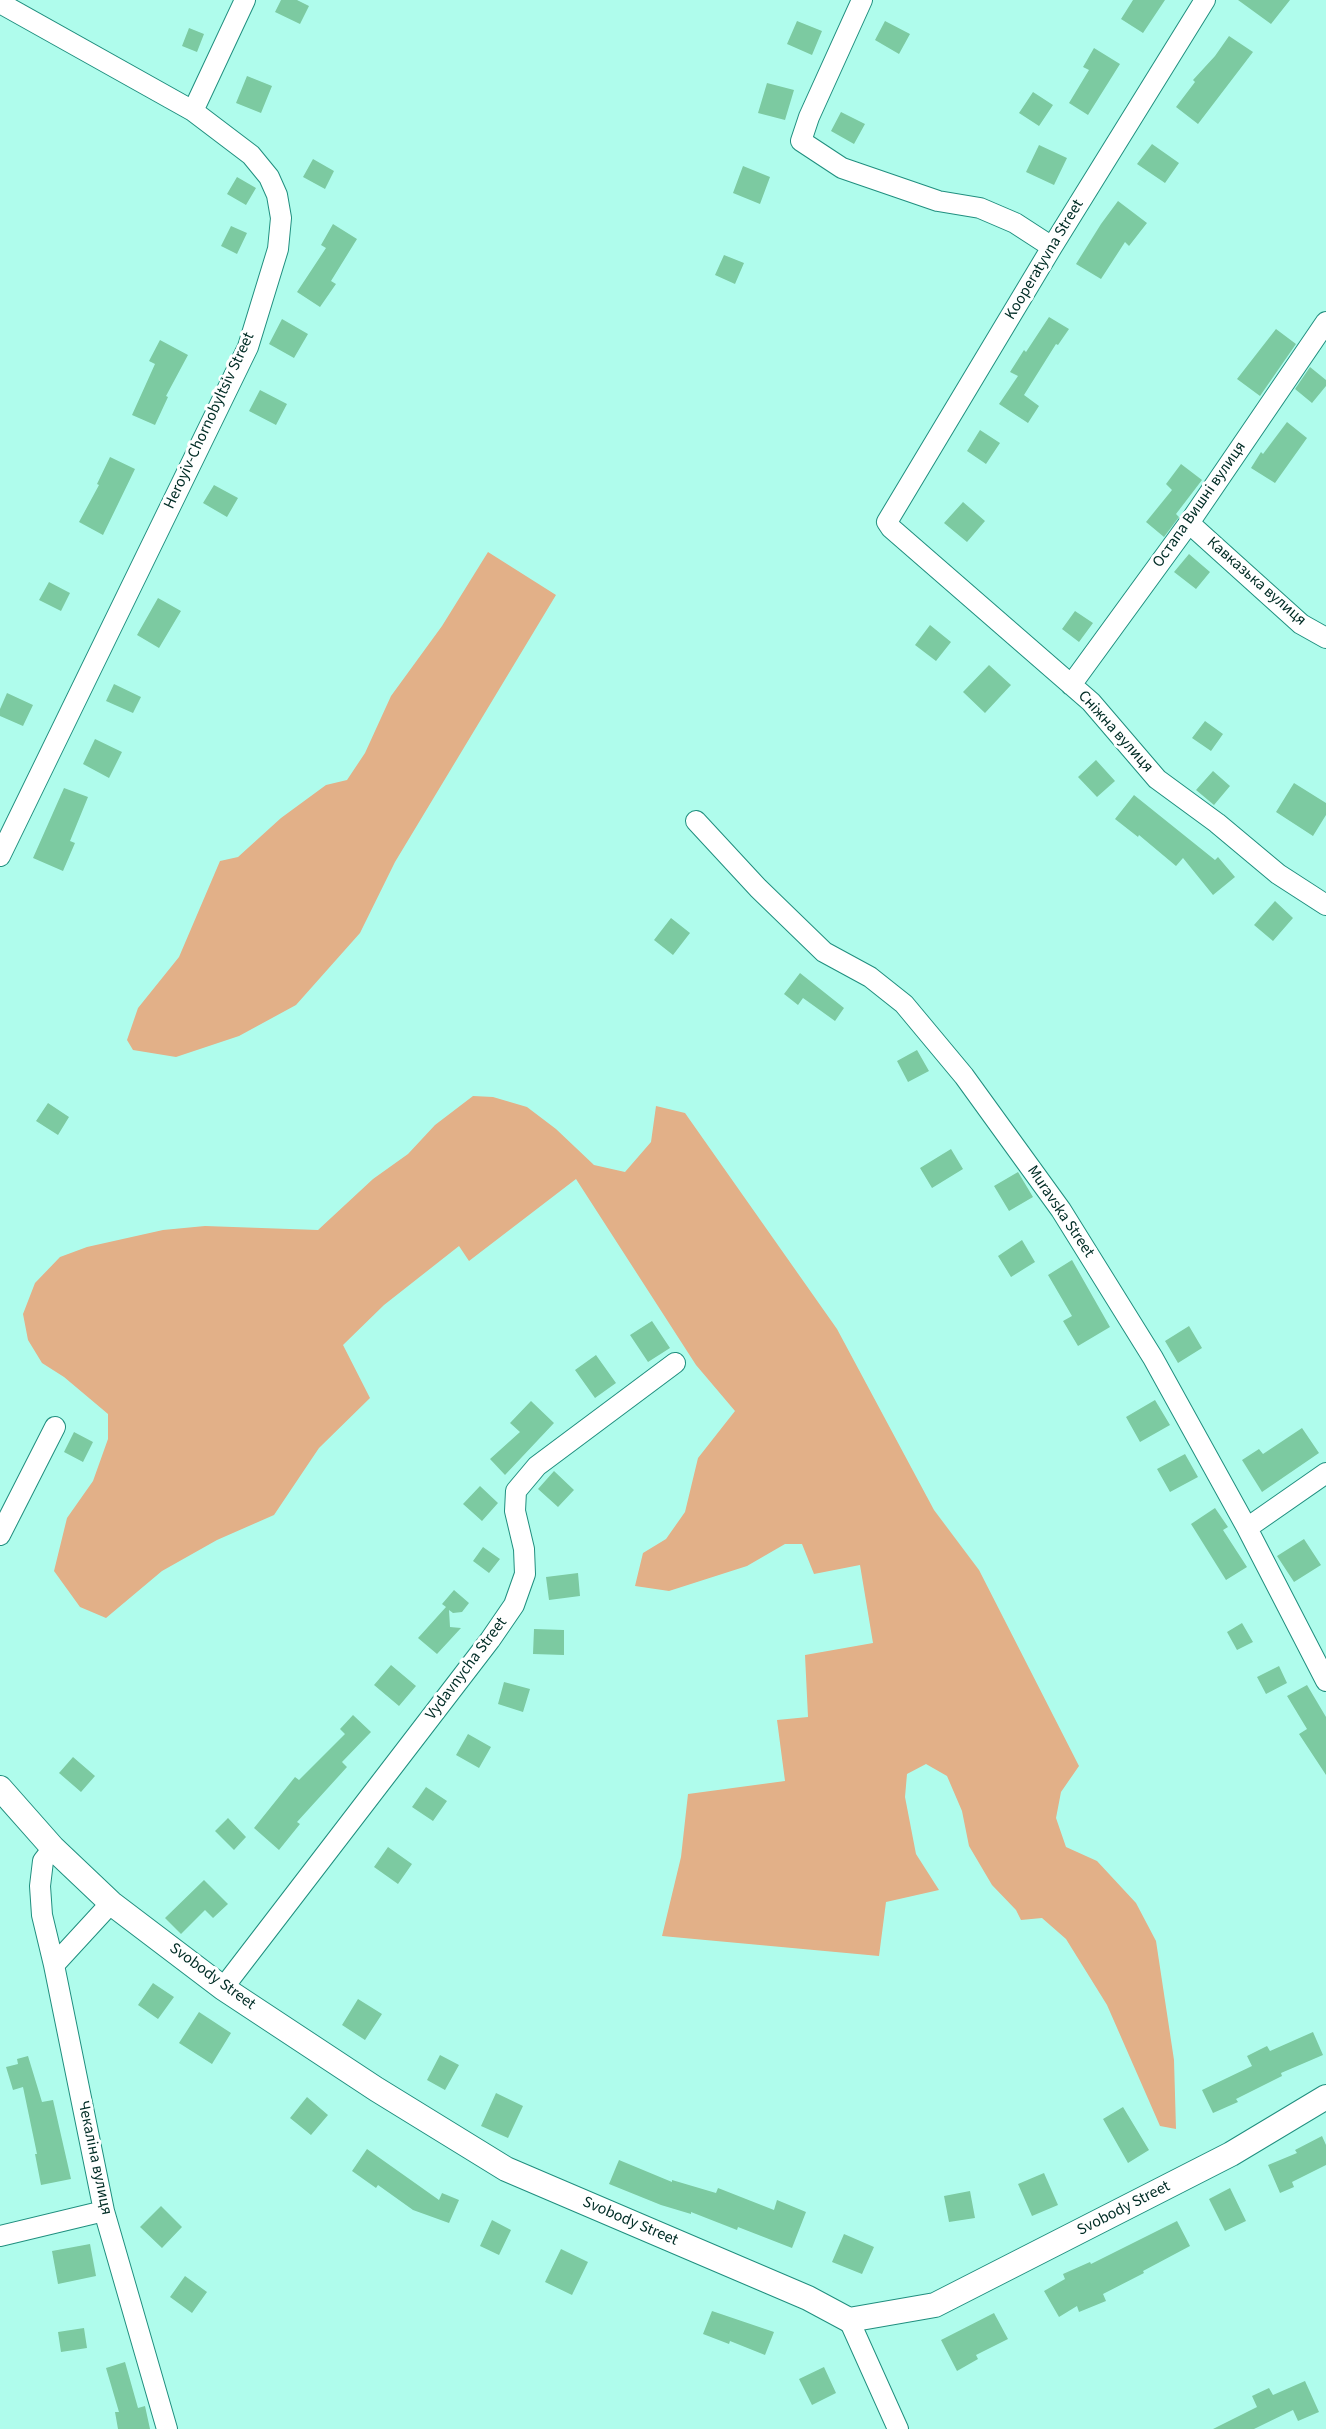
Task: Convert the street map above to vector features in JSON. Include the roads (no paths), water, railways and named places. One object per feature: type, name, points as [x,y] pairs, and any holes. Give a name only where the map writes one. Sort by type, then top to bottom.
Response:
[{"type":"street","points":[[194,111],[245,0]]},
{"type":"street","points":[[862,0],[809,117],[801,141],[842,168],[938,201],[980,208],[1015,223],[1052,247]]},
{"type":"street","name":"Kooperatyvna Street","points":[[887,522],[1052,247],[1205,0]]},
{"type":"street","name":"Heroyiv-Chornobyltsiv Street","points":[[0,3],[194,111],[251,155],[269,177],[277,195],[281,218],[278,249],[248,347],[0,856]]},
{"type":"street","name":"Остапа Вишні вулиця","points":[[1071,686],[1189,523],[1326,322]]},
{"type":"street","name":"Сніжна вулиця","points":[[887,522],[1090,702],[1157,779],[1217,823],[1278,874],[1326,905]]},
{"type":"street","name":"Кавказька вулиця","points":[[1189,523],[1301,624],[1326,638]]},
{"type":"street","name":"Muravska Street","points":[[696,821],[758,888],[824,952],[870,977],[904,1004],[958,1068],[1074,1230],[1153,1358],[1247,1528],[1326,1681]]},
{"type":"street","name":"Vydavnycha Street","points":[[223,1988],[490,1640],[514,1605],[525,1574],[524,1549],[515,1511],[516,1491],[537,1466],[675,1363]]},
{"type":"street","points":[[0,1535],[55,1426]]},
{"type":"street","points":[[1247,1528],[1326,1473]]},
{"type":"street","name":"Svobody Street","points":[[0,1788],[53,1848],[111,1903],[223,1988],[376,2089],[506,2169],[808,2298],[849,2320],[935,2305],[1231,2154],[1326,2097]]},
{"type":"street","name":"Чекаліна вулиця","points":[[53,1848],[43,1861],[40,1886],[42,1915],[104,2211],[167,2429]]},
{"type":"street","points":[[54,1965],[111,1903]]},
{"type":"street","points":[[0,2236],[104,2211]]},
{"type":"street","points":[[849,2320],[898,2429]]}]
